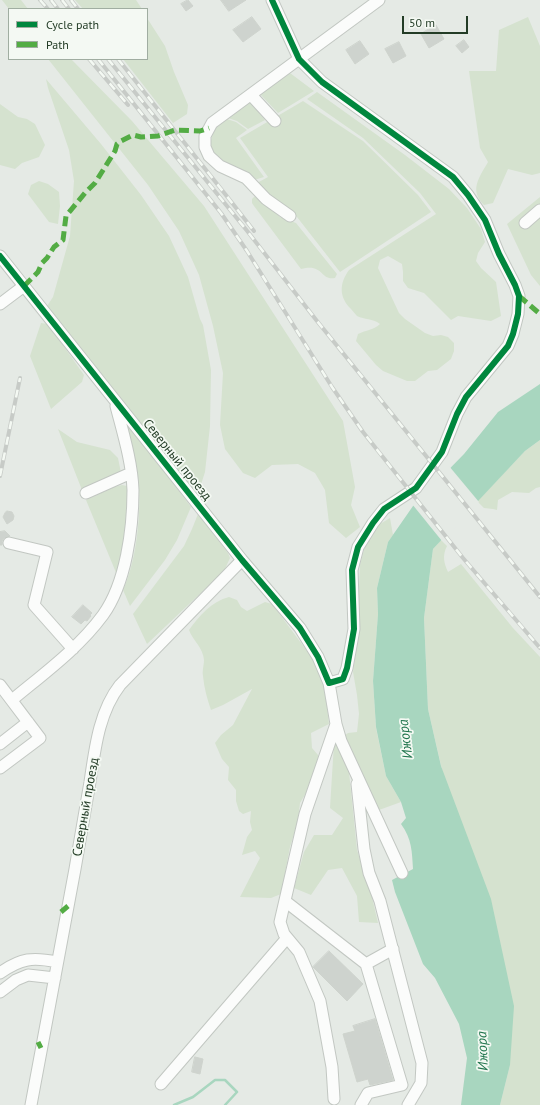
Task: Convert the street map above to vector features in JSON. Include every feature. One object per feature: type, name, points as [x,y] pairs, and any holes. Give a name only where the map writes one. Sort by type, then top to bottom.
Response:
[{"type":"street","points":[[272,0],[299,59],[322,82],[453,177],[486,220],[519,296],[518,314],[508,346],[466,397],[457,414],[442,452],[416,488],[384,509],[372,523],[358,547],[352,570],[354,629],[347,668],[343,679],[329,683]]},
{"type":"street","points":[[290,216],[266,198],[246,178],[220,166],[209,156],[205,147],[205,136],[212,123],[380,0]]},
{"type":"street","points":[[251,95],[275,122]]},
{"type":"street","points":[[525,223],[540,210]]},
{"type":"street","name":"Северный проезд","points":[[0,256],[242,560],[300,628],[318,657],[329,683],[336,724],[356,773]]},
{"type":"street","points":[[0,304],[24,286]]},
{"type":"street","points":[[12,700],[73,649],[102,616],[121,580],[131,522],[133,489],[128,454],[115,402]]},
{"type":"street","points":[[86,493],[130,474]]},
{"type":"street","points":[[9,543],[47,552],[34,605],[73,649]]},
{"type":"street","name":"Северный проезд","points":[[31,1105],[102,718],[113,694],[120,685],[242,560]]},
{"type":"street","points":[[0,685],[40,738],[0,768]]},
{"type":"street","points":[[0,744],[28,722]]},
{"type":"street","points":[[334,1099],[332,1067],[320,1001],[299,952],[284,934],[280,922],[304,814],[336,724]]},
{"type":"street","points":[[356,773],[402,873]]},
{"type":"street","points":[[356,773],[364,850],[369,872],[380,901],[422,1063],[421,1083],[408,1105]]},
{"type":"street","points":[[285,901],[366,964],[402,1085],[368,1093],[361,1105]]},
{"type":"street","points":[[161,1084],[287,938]]},
{"type":"street","points":[[366,964],[393,949]]},
{"type":"street","points":[[0,973],[13,965],[32,959],[58,962]]},
{"type":"street","points":[[0,992],[21,977],[28,975],[54,978]]},
{"type":"street","points":[[37,977],[47,984],[52,991]]},
{"type":"shaded area","points":[[2,0],[21,0],[27,8],[8,8]]},
{"type":"shaded area","points":[[75,0],[136,0],[141,8],[82,8]]},
{"type":"shaded area","points":[[528,17],[540,46],[540,173],[532,175],[508,169],[493,203],[484,205],[479,200],[476,189],[479,179],[488,162],[480,148],[469,71],[496,71],[499,30]]},
{"type":"shaded area","points":[[148,20],[165,46],[188,105],[187,114],[173,123],[124,60],[148,60]]},
{"type":"shaded area","points":[[49,60],[72,60],[132,121],[204,206],[343,421],[355,487],[351,505],[360,527],[346,538],[329,523],[325,490],[315,473],[298,464],[272,465],[255,478],[243,473],[225,449],[220,425],[223,373],[213,326],[199,275],[179,231],[148,185]]},
{"type":"shaded area","points":[[290,73],[314,91],[278,113],[259,93]]},
{"type":"shaded area","points":[[46,79],[101,144],[141,195],[169,236],[188,277],[203,325],[211,370],[210,426],[205,472],[197,497],[47,306],[53,297],[70,236],[74,181],[69,150]]},
{"type":"shaded area","points":[[317,92],[405,155],[449,189],[467,208],[481,229],[485,242],[478,253],[476,261],[481,268],[496,282],[501,316],[491,321],[458,316],[451,320],[424,293],[408,288],[403,281],[402,264],[388,256],[380,260],[378,268],[399,313],[425,333],[433,336],[441,335],[448,337],[454,343],[454,351],[451,359],[437,370],[428,371],[415,381],[407,381],[383,371],[356,341],[358,334],[373,329],[380,324],[357,316],[344,300],[342,295],[342,285],[343,280],[349,270],[436,214],[420,193],[363,138],[307,99]]},
{"type":"shaded area","points":[[249,100],[265,120],[248,129],[237,121],[225,117]]},
{"type":"shaded area","points":[[303,101],[363,141],[418,195],[431,212],[340,272],[297,217],[270,197],[257,183],[268,177],[240,138]]},
{"type":"shaded area","points":[[0,104],[18,117],[27,119],[35,124],[45,145],[39,157],[22,163],[15,169],[0,165]]},
{"type":"shaded area","points":[[224,118],[236,122],[247,130],[236,138],[264,177],[254,180],[223,163],[209,149],[215,125]]},
{"type":"shaded area","points":[[39,181],[48,184],[59,192],[60,206],[58,224],[49,222],[28,194],[31,185]]},
{"type":"shaded area","points":[[255,196],[259,197],[280,217],[296,223],[337,274],[335,278],[327,277],[314,268],[301,269],[252,203],[252,199]]},
{"type":"shaded area","points":[[540,197],[540,286],[531,275],[507,224]]},
{"type":"shaded area","points":[[41,323],[48,324],[84,375],[82,382],[51,409],[30,356]]},
{"type":"shaded area","points":[[128,427],[146,447],[191,507],[177,540],[165,560],[130,606],[123,590],[128,578],[135,550],[139,519],[139,490],[134,459],[125,429]]},
{"type":"shaded area","points":[[58,429],[77,442],[110,450],[118,458],[121,473],[82,490]]},
{"type":"shaded area","points":[[540,440],[540,487],[529,493],[512,492],[498,500],[497,510],[484,508],[477,501],[525,451]]},
{"type":"shaded area","points":[[122,485],[127,486],[127,508],[124,542],[117,575],[86,500],[114,487]]},
{"type":"shaded area","points":[[198,514],[228,553],[230,558],[224,571],[147,644],[133,614],[184,546]]},
{"type":"shaded area","points":[[390,518],[393,535],[388,542],[377,588],[378,614],[373,681],[376,728],[386,776],[401,802],[379,810],[344,736],[348,733],[357,732],[359,714],[353,672],[356,651],[360,565],[365,546],[380,524]]},
{"type":"shaded area","points":[[441,540],[447,546],[444,553],[444,559],[448,572],[461,564],[513,628],[540,657],[540,1105],[500,1105],[510,1065],[428,709],[424,618],[433,549]]},
{"type":"shaded area","points":[[229,597],[237,600],[241,607],[247,611],[265,602],[272,604],[313,659],[325,688],[329,724],[311,733],[312,748],[318,755],[320,762],[312,783],[300,803],[298,821],[290,847],[281,894],[271,898],[240,897],[260,858],[255,851],[242,855],[247,837],[252,830],[250,822],[251,811],[243,814],[239,811],[236,801],[236,790],[228,780],[229,767],[222,759],[215,743],[221,735],[233,725],[252,689],[211,710],[203,680],[204,660],[202,651],[189,630],[202,614],[217,602]]},
{"type":"shaded area","points":[[338,742],[349,772],[357,850],[371,893],[378,923],[359,922],[357,896],[342,868],[328,870],[311,895],[294,888],[304,852],[314,835],[332,835],[343,818],[330,808],[334,743]]},
{"type":"water","name":"Ижора","points":[[540,384],[540,440],[525,451],[433,549],[424,618],[428,709],[441,766],[491,899],[514,1006],[510,1065],[500,1105],[461,1105],[467,1058],[459,1024],[435,978],[423,964],[395,892],[392,880],[413,869],[412,851],[405,830],[401,824],[406,818],[401,802],[386,776],[376,727],[373,681],[378,614],[377,588],[388,542],[413,506],[464,454],[498,412]]},
{"type":"pier","points":[[449,466],[479,502],[442,541],[412,504]]},
{"type":"building","points":[[188,0],[193,6],[186,11],[181,4]]},
{"type":"building","points":[[221,0],[246,0],[229,11]]},
{"type":"building","points":[[252,17],[261,29],[243,42],[233,30]]},
{"type":"building","points":[[436,25],[444,39],[429,48],[421,34]]},
{"type":"building","points":[[464,40],[469,47],[462,53],[456,46]]},
{"type":"building","points":[[360,41],[369,54],[355,64],[346,50]]},
{"type":"building","points":[[399,42],[406,56],[393,63],[385,49]]},
{"type":"building","points":[[7,511],[12,512],[14,516],[13,520],[7,524],[3,517]]},
{"type":"building","points":[[5,531],[10,536],[4,538],[2,545],[0,545],[0,532]]},
{"type":"building","points":[[83,605],[92,613],[87,621],[85,620],[81,624],[72,617]]},
{"type":"building","points":[[329,951],[363,984],[347,1001],[313,967]]},
{"type":"building","points":[[375,1019],[393,1080],[370,1085],[368,1079],[357,1082],[343,1034],[355,1031],[353,1026]]},
{"type":"building","points":[[195,1057],[203,1059],[200,1074],[192,1072]]},
{"type":"waterway","points":[[174,1105],[193,1097],[215,1080],[225,1080],[237,1092],[225,1105]]},
{"type":"railway","points":[[40,0],[47,8]]},
{"type":"railway","points":[[51,0],[57,8]]},
{"type":"railway","points":[[62,0],[68,8]]},
{"type":"railway","points":[[71,0],[77,8]]},
{"type":"railway","points":[[90,60],[128,105]]},
{"type":"railway","points":[[99,60],[221,213],[247,251],[332,387],[363,432],[463,558],[540,648]]},
{"type":"railway","points":[[109,60],[540,597]]},
{"type":"railway","points":[[119,60],[254,231]]},
{"type":"railway","points":[[0,476],[20,378]]},
{"type":"marked path","points":[[24,286],[38,272],[42,263],[54,247],[63,240],[66,216],[95,183],[115,151],[117,144],[133,135],[141,137],[158,136],[175,130],[200,131],[209,128]]},
{"type":"marked path","points":[[519,296],[540,314]]},
{"type":"marked path","points":[[61,912],[68,906]]},
{"type":"marked path","points":[[38,1042],[41,1048]]},
{"type":"cycle path","points":[[0,256],[242,560],[300,628],[318,657],[329,683],[343,679],[347,668],[354,629],[352,570],[358,547],[384,509],[416,488],[442,452],[457,414],[466,397],[508,346],[518,314],[519,296],[485,220],[468,195],[453,177],[322,82],[299,59],[272,0]]}]
